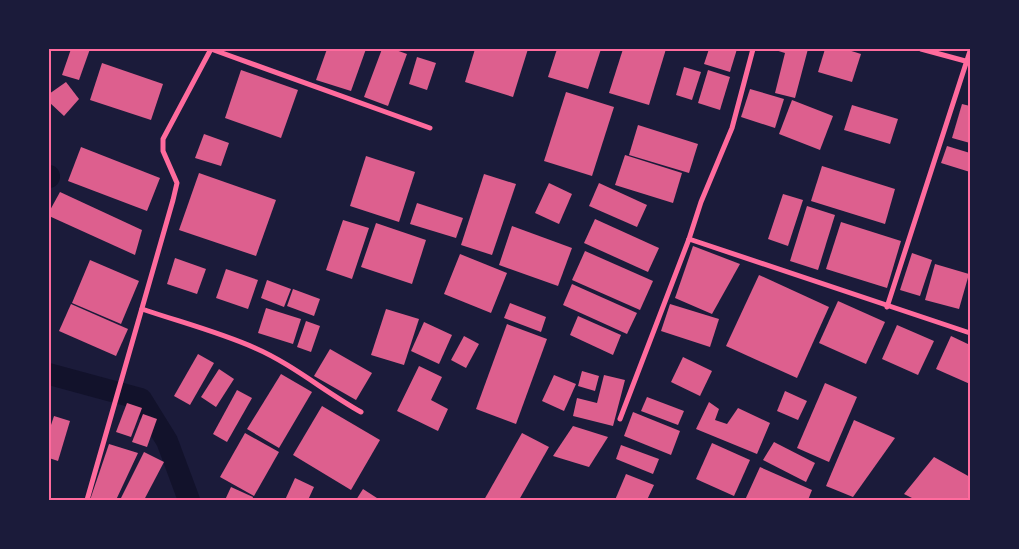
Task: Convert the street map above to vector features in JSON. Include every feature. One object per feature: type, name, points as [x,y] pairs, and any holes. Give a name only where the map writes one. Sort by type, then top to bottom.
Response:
[{"type":"street","points":[[87,500],[177,183],[162,151],[163,139],[211,49],[430,128]]},
{"type":"street","points":[[620,419],[689,239],[701,202],[732,128],[753,49]]},
{"type":"street","points":[[921,49],[969,62]]},
{"type":"street","points":[[887,307],[969,62],[970,51]]},
{"type":"street","points":[[689,239],[887,307],[970,333]]},
{"type":"street","points":[[142,309],[256,348],[287,364],[329,394],[361,412]]},
{"type":"building","points":[[71,49],[90,49],[79,80],[62,75]]},
{"type":"building","points":[[327,49],[366,49],[351,91],[316,80]]},
{"type":"building","points":[[382,49],[393,49],[407,54],[388,106],[364,97]]},
{"type":"building","points":[[475,49],[528,49],[513,97],[465,82]]},
{"type":"building","points":[[557,49],[601,49],[588,89],[548,77]]},
{"type":"building","points":[[623,49],[666,49],[649,105],[609,93]]},
{"type":"building","points":[[709,49],[737,49],[730,72],[704,64]]},
{"type":"building","points":[[772,49],[808,49],[795,98],[775,93],[785,53]]},
{"type":"building","points":[[825,49],[845,49],[861,54],[852,82],[818,72]]},
{"type":"building","points":[[417,57],[436,63],[427,90],[409,84]]},
{"type":"building","points":[[102,63],[163,84],[151,120],[90,100]]},
{"type":"building","points":[[684,67],[701,72],[692,100],[676,95]]},
{"type":"building","points":[[241,70],[298,90],[281,138],[225,118]]},
{"type":"building","points":[[708,70],[730,77],[720,110],[698,103]]},
{"type":"building","points":[[66,82],[79,99],[64,116],[49,102],[49,94]]},
{"type":"building","points":[[750,89],[784,99],[775,128],[741,117]]},
{"type":"building","points":[[566,92],[614,107],[592,176],[544,161]]},
{"type":"building","points":[[792,100],[833,116],[820,150],[779,134]]},
{"type":"building","points":[[962,104],[970,106],[970,143],[952,138]]},
{"type":"building","points":[[852,105],[898,119],[890,144],[844,130]]},
{"type":"building","points":[[638,125],[698,144],[689,173],[629,155]]},
{"type":"building","points":[[204,134],[229,143],[221,166],[195,158]]},
{"type":"building","points":[[947,146],[970,153],[970,172],[941,163]]},
{"type":"building","points":[[81,147],[160,178],[147,211],[68,181]]},
{"type":"building","points":[[625,155],[682,173],[673,203],[615,185]]},
{"type":"building","points":[[366,156],[415,172],[399,222],[350,206]]},
{"type":"building","points":[[822,166],[895,189],[885,224],[811,201]]},
{"type":"building","points":[[199,173],[276,200],[256,256],[179,230]]},
{"type":"building","points":[[484,174],[516,184],[492,255],[461,245]]},
{"type":"building","points":[[549,183],[572,194],[559,224],[535,213]]},
{"type":"building","points":[[599,183],[647,205],[637,227],[589,206]]},
{"type":"building","points":[[60,192],[142,230],[135,255],[49,216],[49,212]]},
{"type":"building","points":[[783,194],[803,200],[788,246],[768,239]]},
{"type":"building","points":[[417,203],[463,218],[456,238],[410,224]]},
{"type":"building","points":[[807,206],[835,215],[818,270],[790,261]]},
{"type":"building","points":[[595,219],[659,248],[648,272],[584,243]]},
{"type":"building","points":[[343,220],[369,228],[352,279],[326,270]]},
{"type":"building","points":[[841,222],[901,241],[887,288],[826,269]]},
{"type":"building","points":[[376,223],[426,240],[412,284],[361,267]]},
{"type":"building","points":[[512,226],[572,248],[558,286],[499,265]]},
{"type":"building","points":[[693,246],[740,264],[712,314],[675,298]]},
{"type":"building","points":[[585,251],[653,281],[640,310],[572,280]]},
{"type":"building","points":[[912,253],[932,260],[920,296],[900,290]]},
{"type":"building","points":[[460,254],[507,273],[491,313],[444,294]]},
{"type":"building","points":[[175,258],[206,269],[197,294],[167,284]]},
{"type":"building","points":[[90,260],[139,281],[121,324],[72,303]]},
{"type":"building","points":[[935,264],[969,274],[959,309],[925,300]]},
{"type":"building","points":[[226,269],[258,280],[248,309],[216,298]]},
{"type":"building","points":[[759,275],[829,307],[797,378],[726,346]]},
{"type":"building","points":[[267,280],[291,289],[284,307],[261,298]]},
{"type":"building","points":[[572,284],[637,313],[627,334],[563,305]]},
{"type":"building","points":[[293,289],[320,299],[314,316],[287,306]]},
{"type":"building","points":[[838,301],[885,322],[866,364],[819,343]]},
{"type":"building","points":[[510,303],[546,317],[541,332],[504,318]]},
{"type":"building","points":[[71,304],[128,329],[116,356],[59,331]]},
{"type":"building","points":[[670,304],[719,319],[710,347],[661,331]]},
{"type":"building","points":[[266,308],[301,319],[293,344],[258,333]]},
{"type":"building","points":[[386,309],[419,319],[404,365],[371,355]]},
{"type":"building","points":[[578,316],[621,335],[613,355],[570,335]]},
{"type":"building","points":[[306,321],[320,326],[311,352],[297,347]]},
{"type":"building","points":[[424,322],[452,335],[439,364],[411,351]]},
{"type":"building","points":[[507,324],[547,339],[516,424],[476,409]]},
{"type":"building","points":[[897,325],[934,341],[918,375],[882,359]]},
{"type":"building","points":[[464,336],[479,344],[466,368],[451,360]]},
{"type":"building","points":[[951,336],[970,345],[970,384],[936,369]]},
{"type":"building","points":[[330,349],[372,373],[356,400],[314,376]]},
{"type":"building","points":[[198,354],[214,363],[190,405],[174,396]]},
{"type":"building","points":[[683,357],[712,371],[700,396],[671,382]]},
{"type":"building","points":[[419,366],[442,377],[431,400],[448,409],[438,431],[397,411]]},
{"type":"building","points":[[219,369],[234,379],[216,407],[201,397]]},
{"type":"building","points":[[582,371],[599,376],[595,391],[578,386]]},
{"type":"building","points":[[281,374],[312,392],[279,448],[247,429]]},
{"type":"building","points":[[554,375],[576,384],[564,411],[542,401]]},
{"type":"building","points":[[604,375],[625,380],[613,426],[573,416],[577,398],[597,403]]},
{"type":"building","points":[[825,383],[857,397],[829,462],[797,448]]},
{"type":"building","points":[[237,390],[252,398],[227,442],[213,434]]},
{"type":"building","points":[[785,391],[807,401],[798,420],[777,411]]},
{"type":"building","points":[[647,397],[684,411],[678,425],[641,411]]},
{"type":"building","points":[[709,402],[719,409],[715,420],[727,424],[738,408],[770,423],[757,454],[696,429]]},
{"type":"building","points":[[127,403],[142,408],[131,437],[116,432]]},
{"type":"building","points":[[322,406],[380,440],[351,490],[293,455]]},
{"type":"building","points":[[633,412],[680,431],[671,455],[624,436]]},
{"type":"building","points":[[143,414],[157,419],[147,447],[132,442]]},
{"type":"building","points":[[54,416],[70,421],[58,461],[49,458],[49,431]]},
{"type":"building","points":[[854,420],[895,438],[853,497],[826,486]]},
{"type":"building","points":[[573,426],[608,437],[589,467],[553,456]]},
{"type":"building","points":[[245,433],[279,452],[254,496],[220,477]]},
{"type":"building","points":[[522,433],[549,447],[519,500],[484,500]]},
{"type":"building","points":[[774,442],[815,463],[806,482],[763,460]]},
{"type":"building","points":[[712,443],[750,460],[734,496],[696,479]]},
{"type":"building","points":[[109,444],[138,453],[116,500],[90,500]]},
{"type":"building","points":[[621,445],[659,459],[653,474],[616,459]]},
{"type":"building","points":[[144,452],[164,462],[144,500],[120,500]]},
{"type":"building","points":[[934,457],[970,477],[970,493],[967,500],[916,500],[904,494]]},
{"type":"building","points":[[760,467],[812,490],[808,500],[745,500]]},
{"type":"building","points":[[626,474],[654,485],[647,500],[615,500]]},
{"type":"building","points":[[295,478],[314,487],[308,500],[285,500]]},
{"type":"building","points":[[231,487],[253,497],[252,500],[225,500]]},
{"type":"building","points":[[363,489],[380,500],[356,500]]},
{"type":"waterway","points":[[49,374],[141,399],[167,441],[189,500]]}]
